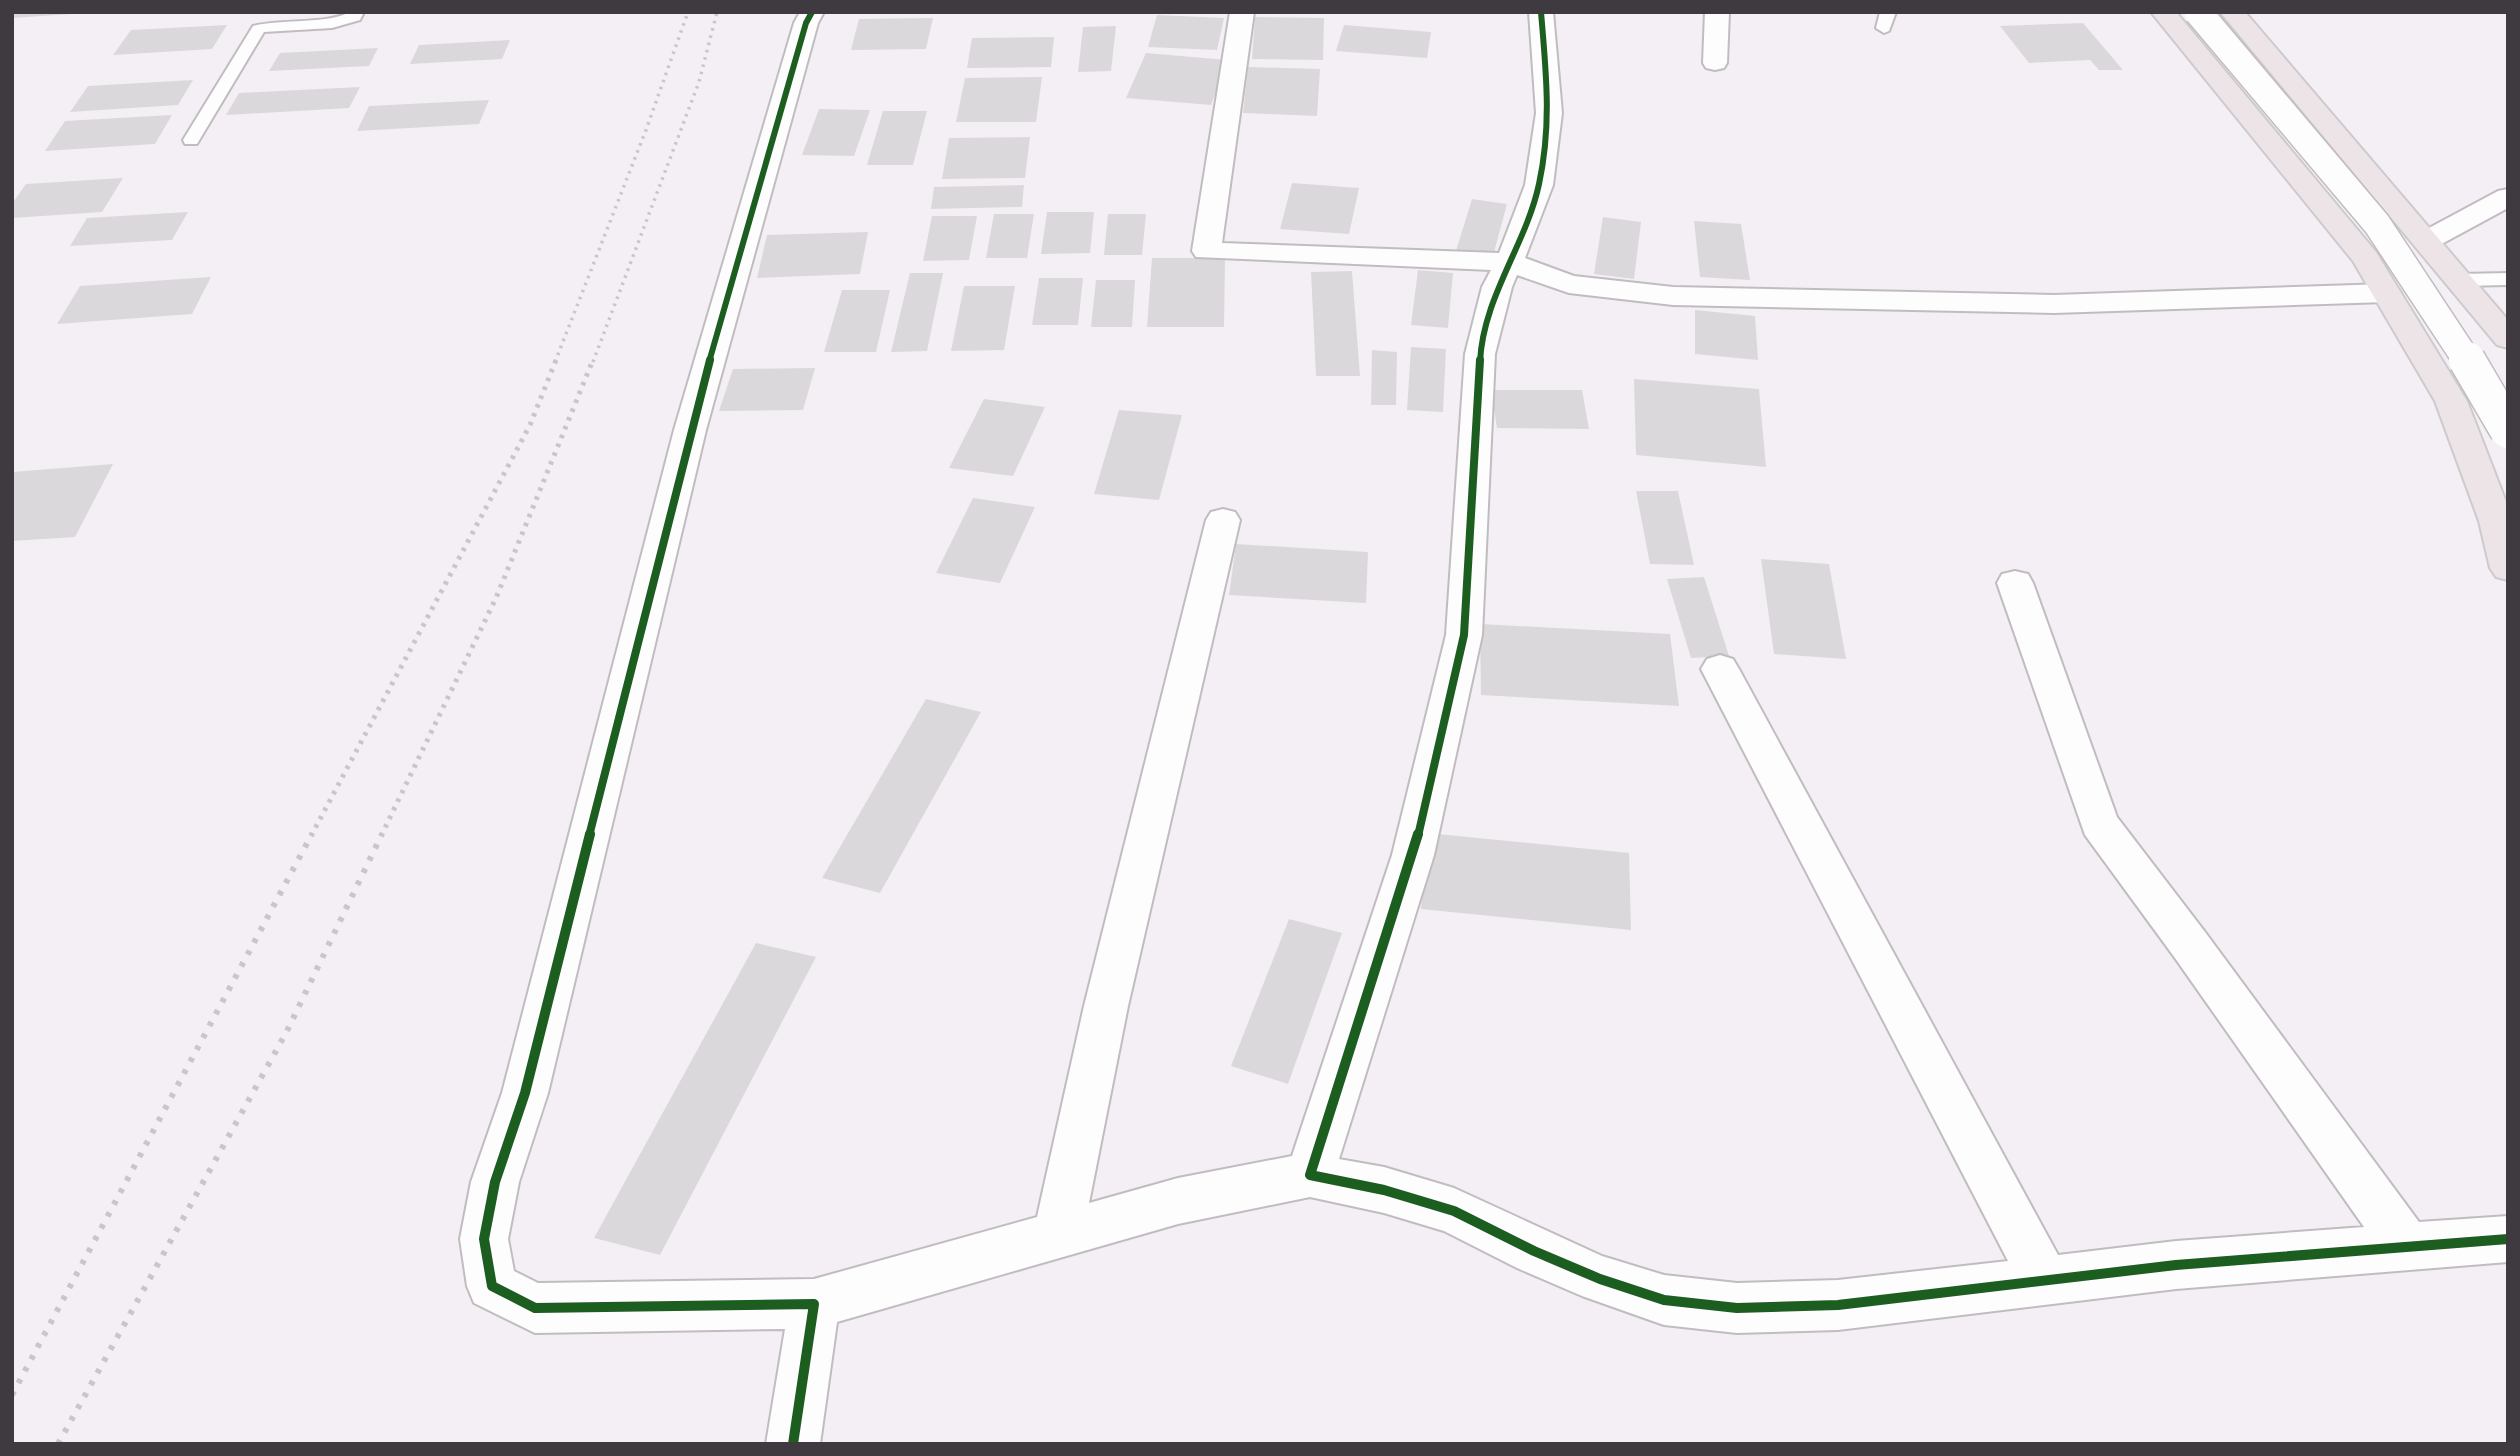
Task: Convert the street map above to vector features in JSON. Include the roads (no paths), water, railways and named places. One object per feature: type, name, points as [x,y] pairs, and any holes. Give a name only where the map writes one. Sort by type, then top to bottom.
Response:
[{"type":"main road","points":[[2163,12],[2366,258],[2451,401],[2496,521],[2508,568]]},
{"type":"main road","points":[[2232,12],[2508,339]]},
{"type":"street","points":[[812,12],[806,23],[690,430],[525,1093],[495,1182],[484,1239],[492,1286],[535,1308],[814,1304],[1178,1202],[1310,1175],[1384,1190],[1454,1211],[1589,1274],[1664,1300],[1737,1308],[1838,1305],[2176,1265],[2508,1239]]},
{"type":"street","points":[[1242,12],[1206,251],[1508,262],[1569,284],[1673,296],[2054,304],[2386,293]]},
{"type":"street","points":[[1310,1175],[1413,855],[1464,635],[1480,354],[1497,287],[1519,241],[1539,185],[1549,113],[1541,12]]},
{"type":"street","points":[[1716,63],[1717,12]]},
{"type":"street","points":[[2198,12],[2377,224],[2487,390],[2508,428]]},
{"type":"street","points":[[2426,241],[2508,197]]},
{"type":"street","points":[[2458,420],[2508,428]]},
{"type":"street","points":[[1058,1235],[1106,1006],[1223,520]]},
{"type":"street","points":[[2015,583],[2099,824],[2190,945],[2407,1247]]},
{"type":"street","points":[[1720,669],[2045,1281]]},
{"type":"street","points":[[793,1444],[814,1304]]},
{"type":"lane","points":[[191,140],[258,29],[275,24],[344,22],[355,17],[356,12]]},
{"type":"lane","points":[[2459,280],[2508,279]]},
{"type":"railway","points":[[555,362],[646,130],[688,12]]},
{"type":"railway","points":[[593,362],[699,82],[717,12]]},
{"type":"railway","points":[[311,836],[530,425],[556,360]]},
{"type":"railway","points":[[381,836],[496,598],[593,360]]},
{"type":"railway","points":[[12,1395],[312,834]]},
{"type":"railway","points":[[58,1444],[287,1031],[382,834]]}]
